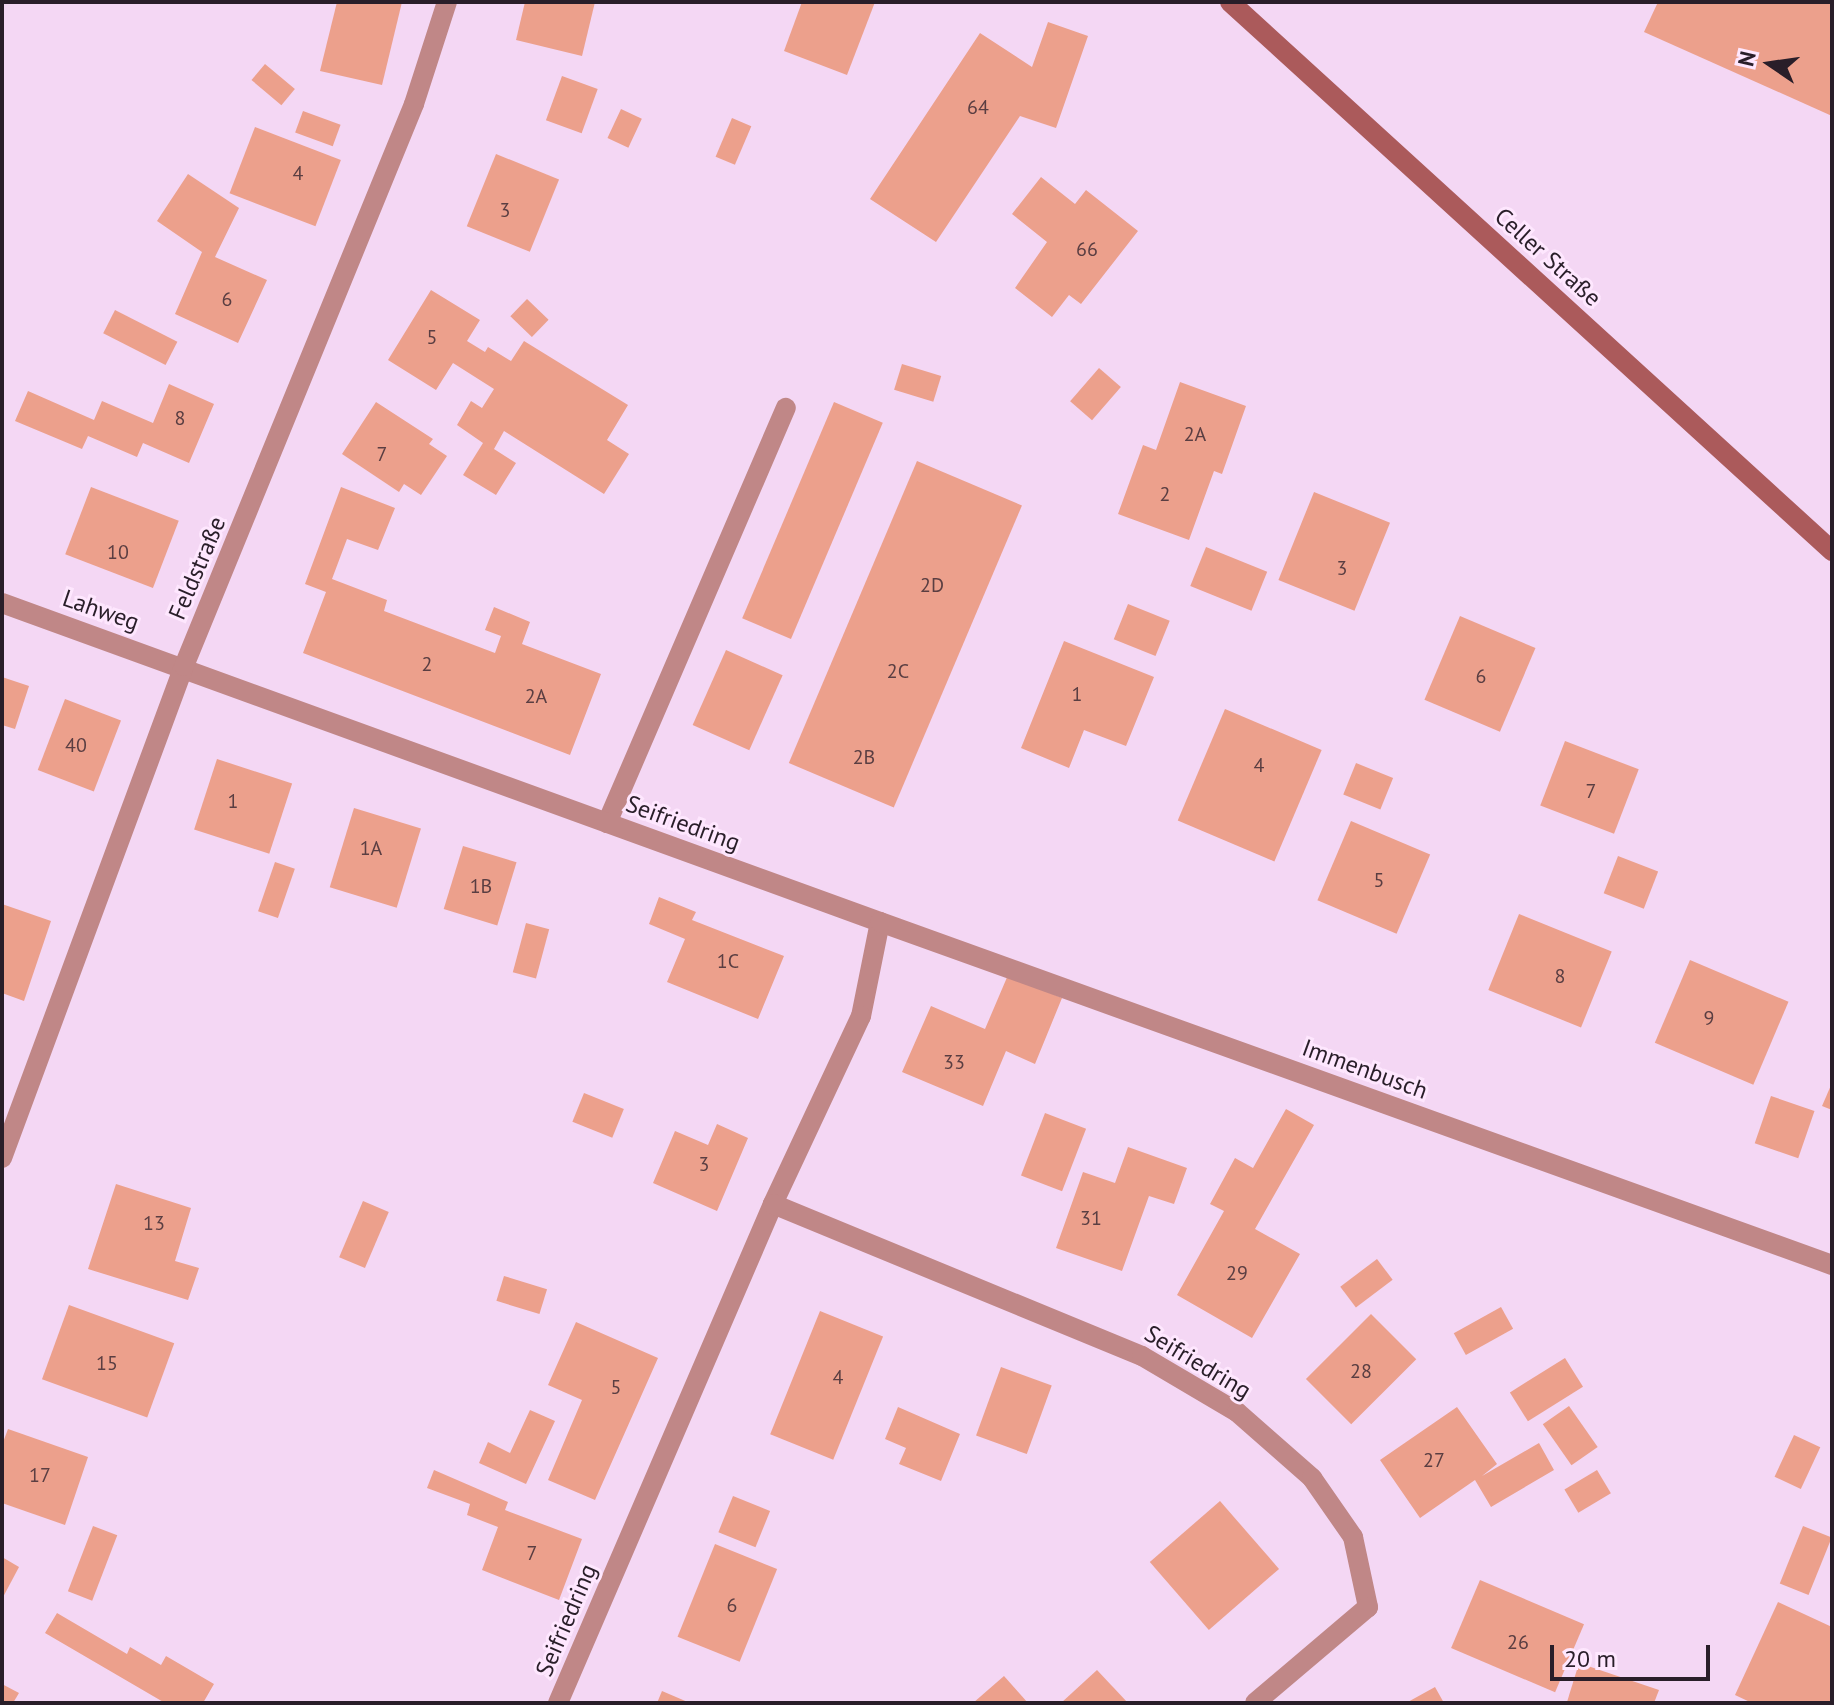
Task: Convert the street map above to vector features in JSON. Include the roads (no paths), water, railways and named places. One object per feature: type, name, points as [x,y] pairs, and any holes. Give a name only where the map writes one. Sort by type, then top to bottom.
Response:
[{"type":"street","name":"Feldstraße","points":[[2,1158],[184,666],[414,104],[447,2]]},
{"type":"street","name":"Celler Straße","points":[[1230,2],[1832,551]]},
{"type":"street","points":[[607,823],[786,408]]},
{"type":"street","name":"Lahweg","points":[[2,603],[184,666]]},
{"type":"street","name":"Seifriedring","points":[[184,666],[880,922],[861,1016],[773,1204],[558,1703]]},
{"type":"street","name":"Immenbusch","points":[[880,922],[1832,1265]]},
{"type":"street","name":"Seifriedring","points":[[773,1204],[1142,1356],[1237,1412],[1312,1478],[1353,1537],[1368,1607],[1255,1703]]}]
